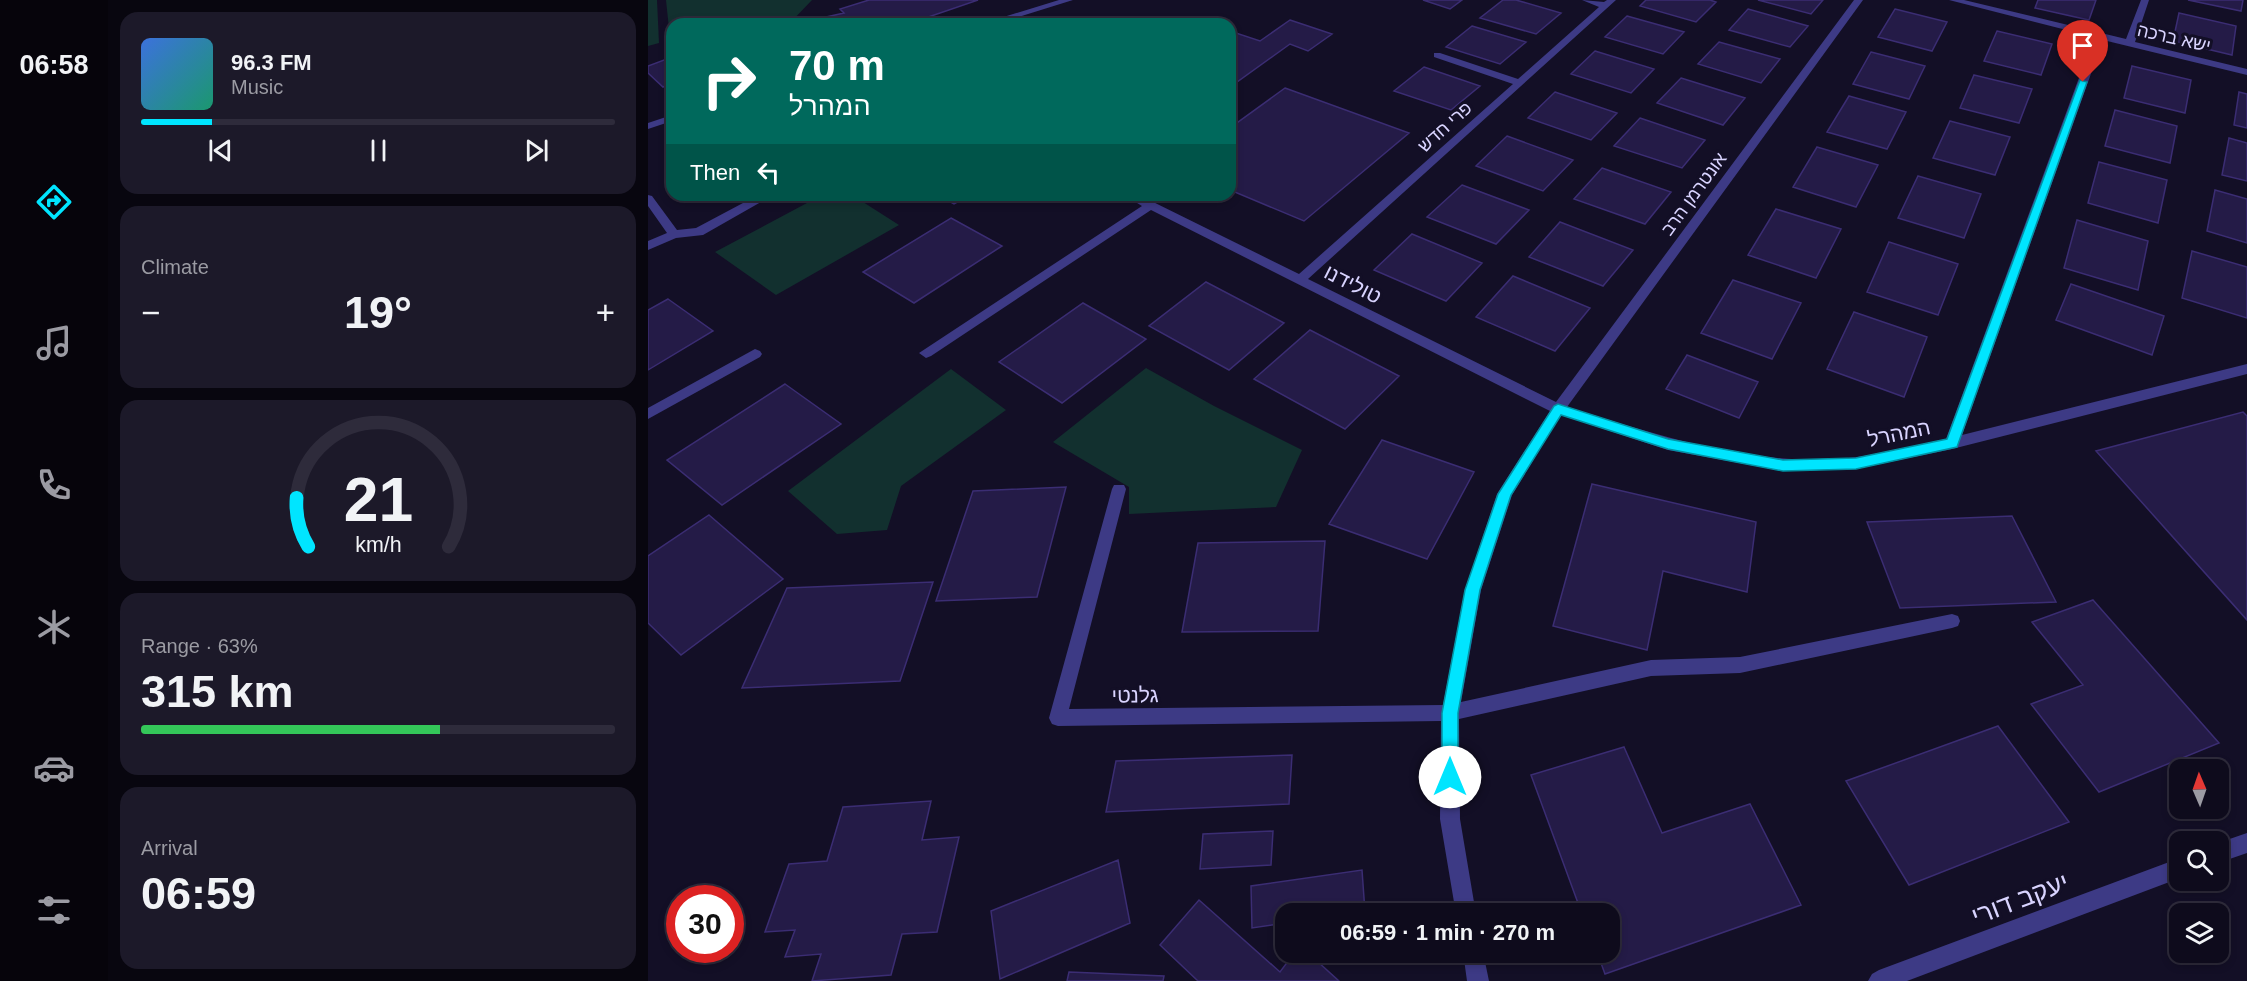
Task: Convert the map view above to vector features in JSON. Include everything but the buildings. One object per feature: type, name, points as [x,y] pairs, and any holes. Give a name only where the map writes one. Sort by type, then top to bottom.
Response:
[{"type":"street","points":[[1007,18],[1069,0]]},
{"type":"street","points":[[1586,0],[1609,3]]},
{"type":"street","name":"אונטרמן הרב","points":[[1464,903],[1450,819],[1450,713],[1473,590],[1505,494],[1558,409],[1859,0]]},
{"type":"street","name":"ישא ברכה","points":[[1953,0],[2247,72]]},
{"type":"street","points":[[2128,44],[2145,0]]},
{"type":"street","name":"פרי חדש","points":[[1301,279],[1609,3]]},
{"type":"street","points":[[1953,443],[2099,37]]},
{"type":"street","points":[[1437,55],[1520,83]]},
{"type":"street","points":[[648,126],[666,120]]},
{"type":"street","points":[[648,198],[674,234]]},
{"type":"street","points":[[648,246],[674,234],[699,232],[756,201]]},
{"type":"street","name":"טולידנו","points":[[1143,201],[1558,409]]},
{"type":"street","points":[[926,353],[1151,205]]},
{"type":"street","points":[[648,414],[755,354]]},
{"type":"street","name":"המהרל","points":[[1558,409],[1668,444],[1783,465],[1856,463],[1953,443],[2246,371]]},
{"type":"street","name":"גלנטי","points":[[1119,489],[1058,718],[1450,713]]},
{"type":"street","points":[[1450,713],[1651,668],[1740,665],[1952,621]]},
{"type":"street","points":[[2229,849],[2247,843]]},
{"type":"street","name":"יעקב דורי","points":[[1879,981],[2169,872]]},
{"type":"street","points":[[1475,963],[1478,981]]},
{"type":"green space","points":[[648,0],[657,0],[659,43],[648,46]]},
{"type":"green space","points":[[666,0],[812,0],[795,18],[668,18]]},
{"type":"green space","points":[[811,201],[861,201],[899,225],[776,295],[715,252]]},
{"type":"green space","points":[[1146,368],[1214,406],[1302,450],[1276,507],[1129,514],[1129,487],[1053,442]]},
{"type":"green space","points":[[951,369],[1006,410],[901,486],[887,530],[837,534],[788,491]]},
{"type":"route","points":[[1450,777],[1450,713],[1473,590],[1505,494],[1558,409],[1668,444],[1729,457],[1783,465],[1856,463],[1953,443],[2083,82]]}]
